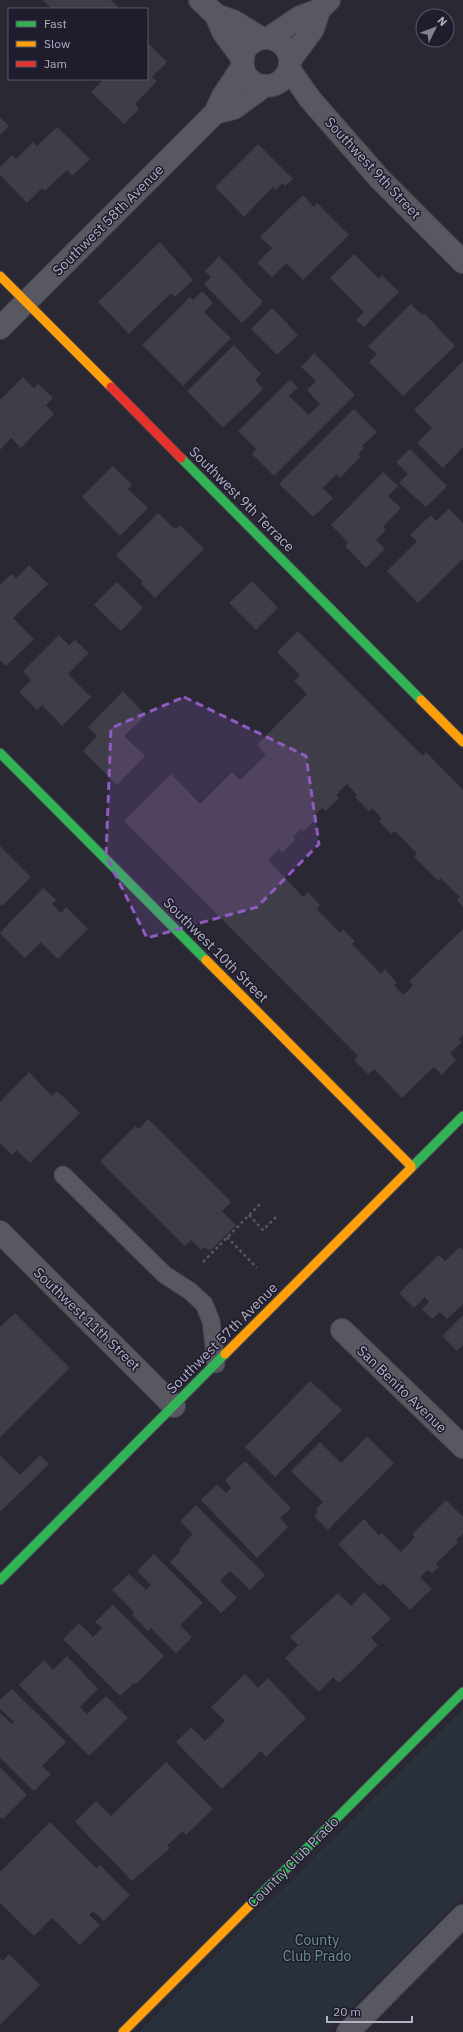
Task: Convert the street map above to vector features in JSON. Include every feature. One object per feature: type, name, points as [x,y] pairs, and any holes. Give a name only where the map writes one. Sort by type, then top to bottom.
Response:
[{"type":"street","points":[[200,0],[216,15],[233,21],[265,38],[281,43],[288,53],[290,64]]},
{"type":"street","points":[[216,15],[223,32],[243,62],[250,80],[264,86],[279,82],[313,29],[324,5]]},
{"type":"street","points":[[243,62],[248,46],[324,5]]},
{"type":"street","name":"Southwest 58th Avenue","points":[[0,328],[215,113],[243,62]]},
{"type":"street","name":"Southwest 9th Street","points":[[290,64],[310,98],[379,178],[463,262]]},
{"type":"street","name":"Southwest 58th Avenue","points":[[215,113],[234,108],[264,86]]},
{"type":"street","name":"Southwest 9th Terrace","points":[[0,276],[463,742]]},
{"type":"street","name":"Southwest 10th Street","points":[[0,753],[411,1166]]},
{"type":"street","name":"Southwest 57th Avenue","points":[[0,1580],[411,1166],[463,1116]]},
{"type":"street","name":"Southwest 11th Street","points":[[0,1232],[174,1406]]},
{"type":"street","name":"San Benito Avenue","points":[[342,1330],[463,1447]]},
{"type":"street","name":"Country Club Prado","points":[[123,2032],[463,1692]]},
{"type":"street","points":[[348,2032],[463,1916]]},
{"type":"lane","points":[[63,1175],[165,1275],[190,1291],[204,1304],[211,1321],[216,1364]]},
{"type":"path","points":[[203,1262],[262,1202]]},
{"type":"path","points":[[249,1215],[263,1230],[276,1217]]},
{"type":"path","points":[[227,1237],[257,1268]]},
{"type":"highlighted area","points":[[184,697],[306,756],[319,844],[257,907],[147,938],[106,856],[111,728]]},
{"type":"green space","name":"County Club Prado","points":[[463,1709],[463,1896],[327,2032],[139,2032]]},
{"type":"building","points":[[43,0],[111,0],[119,8],[51,8]]},
{"type":"building","points":[[148,43],[167,62],[152,77],[157,81],[135,104],[139,109],[124,124],[91,92],[103,80],[148,80]]},
{"type":"building","points":[[0,117],[9,126],[0,135]]},
{"type":"building","points":[[57,127],[90,159],[72,176],[67,170],[45,191],[42,188],[27,203],[0,175],[0,167],[12,155],[16,159],[33,142],[37,146]]},
{"type":"building","points":[[258,144],[293,179],[285,186],[282,183],[276,190],[273,187],[244,217],[215,187]]},
{"type":"building","points":[[303,195],[314,207],[317,203],[349,235],[303,280],[286,263],[272,277],[257,263],[272,248],[260,237]]},
{"type":"building","points":[[160,242],[193,280],[175,297],[171,293],[129,334],[98,302]]},
{"type":"building","points":[[354,254],[379,279],[382,275],[399,292],[364,327],[356,320],[364,312],[330,278]]},
{"type":"building","points":[[219,256],[263,302],[242,323],[204,284],[211,277],[205,271]]},
{"type":"building","points":[[202,291],[213,303],[204,312],[231,338],[183,386],[142,345],[190,297],[193,300]]},
{"type":"building","points":[[411,304],[422,315],[424,313],[455,346],[403,396],[369,362],[377,354],[368,346]]},
{"type":"building","points":[[272,308],[298,335],[277,355],[251,329]]},
{"type":"building","points":[[234,345],[261,374],[255,380],[263,389],[223,428],[187,391]]},
{"type":"building","points":[[314,353],[355,395],[274,476],[252,454],[256,449],[238,431],[290,380],[298,387],[289,396],[309,415],[320,404],[307,390],[316,381],[301,367]]},
{"type":"building","points":[[463,361],[463,447],[443,468],[417,443],[432,428],[414,410]]},
{"type":"building","points":[[23,377],[34,388],[38,384],[53,398],[46,405],[54,414],[21,448],[11,438],[0,450],[0,400]]},
{"type":"building","points":[[354,409],[377,432],[362,446],[364,448],[358,454],[361,456],[340,478],[337,474],[323,488],[333,498],[313,517],[279,484]]},
{"type":"building","points":[[410,449],[447,486],[426,507],[399,483],[408,474],[396,462]]},
{"type":"building","points":[[113,466],[132,485],[128,489],[148,508],[120,536],[82,497]]},
{"type":"building","points":[[383,472],[398,486],[388,496],[401,508],[383,527],[386,530],[376,540],[385,549],[366,568],[345,546],[348,542],[331,525]]},
{"type":"building","points":[[449,509],[463,523],[463,559],[418,603],[387,571],[417,541],[410,535],[431,515],[436,521]]},
{"type":"building","points":[[158,513],[175,529],[180,525],[204,549],[155,598],[141,584],[143,582],[116,555]]},
{"type":"building","points":[[29,565],[48,584],[13,618],[34,639],[6,666],[0,660],[0,585],[11,574],[16,578]]},
{"type":"building","points":[[252,581],[278,608],[256,630],[229,603]]},
{"type":"building","points":[[117,582],[143,608],[121,631],[94,605]]},
{"type":"building","points":[[298,631],[423,756],[426,752],[463,790],[463,907],[457,900],[460,897],[441,878],[438,881],[414,857],[417,854],[395,831],[391,834],[379,821],[382,818],[372,808],[369,811],[355,797],[357,795],[347,784],[336,795],[339,798],[326,811],[322,808],[315,815],[318,818],[303,832],[301,829],[293,837],[295,840],[282,853],[279,849],[268,860],[303,897],[308,892],[320,905],[317,909],[340,933],[343,929],[355,941],[352,944],[381,974],[385,969],[397,983],[394,985],[403,995],[413,986],[409,981],[463,929],[463,1035],[459,1039],[462,1042],[450,1053],[456,1060],[442,1075],[434,1067],[402,1098],[374,1069],[368,1074],[354,1060],[358,1056],[124,821],[171,774],[200,804],[232,772],[240,780],[266,755],[257,745],[307,694],[294,681],[300,675],[277,652]]},
{"type":"building","points":[[59,635],[69,645],[75,640],[89,653],[68,674],[91,697],[62,726],[42,705],[37,710],[19,692],[31,680],[23,671]]},
{"type":"building","points":[[123,691],[146,715],[124,736],[145,756],[117,785],[83,751],[97,736],[88,727]]},
{"type":"building","points":[[0,846],[31,877],[2,906],[0,904]]},
{"type":"building","points":[[43,888],[56,900],[52,904],[61,913],[66,907],[88,929],[58,959],[41,942],[25,958],[0,933]]},
{"type":"building","points":[[29,1072],[52,1096],[57,1091],[80,1113],[30,1163],[17,1150],[12,1155],[0,1143],[0,1102]]},
{"type":"building","points":[[148,1119],[231,1202],[222,1211],[236,1225],[210,1251],[205,1247],[201,1250],[191,1240],[185,1246],[100,1161],[135,1126],[139,1129]]},
{"type":"building","points":[[460,1247],[463,1250],[463,1304],[447,1319],[440,1312],[432,1319],[422,1309],[429,1302],[425,1297],[414,1308],[399,1293],[439,1255],[445,1261]]},
{"type":"building","points":[[15,1313],[70,1368],[0,1437],[0,1327]]},
{"type":"building","points":[[463,1315],[463,1345],[457,1351],[442,1336]]},
{"type":"building","points":[[310,1381],[342,1410],[275,1477],[245,1447]]},
{"type":"building","points":[[367,1436],[394,1463],[328,1530],[314,1516],[318,1512],[316,1509],[323,1502],[291,1471],[320,1442],[341,1463]]},
{"type":"building","points":[[0,1455],[20,1475],[40,1455],[49,1464],[0,1512]]},
{"type":"building","points":[[245,1461],[291,1508],[280,1518],[288,1527],[257,1558],[201,1500],[217,1484],[226,1493],[231,1488],[225,1480]]},
{"type":"building","points":[[446,1500],[463,1517],[463,1534],[456,1540],[458,1542],[436,1564],[439,1567],[432,1573],[428,1570],[420,1577],[432,1589],[410,1610],[383,1583],[379,1586],[338,1544],[364,1519],[379,1535],[382,1533],[401,1552],[415,1537],[412,1534]]},
{"type":"building","points":[[196,1505],[265,1575],[250,1590],[230,1571],[220,1581],[237,1598],[221,1613],[170,1562],[181,1551],[179,1549],[193,1534],[180,1521]]},
{"type":"building","points":[[154,1554],[203,1603],[180,1625],[192,1637],[176,1653],[151,1628],[148,1631],[132,1615],[134,1612],[112,1590],[129,1574],[146,1590],[151,1585],[137,1571]]},
{"type":"building","points":[[364,1592],[391,1619],[371,1638],[378,1645],[339,1683],[333,1677],[319,1692],[285,1658],[298,1645],[290,1637],[338,1593],[351,1606]]},
{"type":"building","points":[[113,1605],[164,1656],[136,1684],[134,1683],[120,1696],[63,1639],[79,1623],[93,1637],[102,1628],[95,1622]]},
{"type":"building","points":[[67,1656],[98,1689],[80,1707],[87,1714],[106,1696],[128,1718],[89,1756],[19,1685],[44,1660],[53,1670]]},
{"type":"building","points":[[245,1674],[258,1688],[268,1678],[306,1718],[266,1757],[261,1751],[222,1789],[176,1742],[191,1727],[205,1741],[225,1721],[211,1707]]},
{"type":"building","points":[[12,1689],[66,1742],[42,1766],[51,1774],[34,1791],[0,1758],[0,1713],[12,1724],[14,1722],[0,1709],[0,1700]]},
{"type":"building","points":[[166,1762],[213,1809],[186,1835],[183,1831],[167,1846],[170,1848],[132,1881],[75,1822],[96,1801],[111,1816]]},
{"type":"building","points":[[0,1767],[27,1795],[3,1819],[0,1817]]},
{"type":"building","points":[[50,1822],[96,1868],[100,1865],[130,1895],[104,1921],[93,1911],[89,1915],[100,1925],[80,1945],[52,1918],[34,1936],[0,1903],[0,1872]]},
{"type":"building","points":[[9,1954],[40,1985],[0,2025],[0,1958],[3,1961]]},
{"type":"traffic: fast","points":[[181,458],[421,700]]},
{"type":"traffic: fast","points":[[0,753],[206,960]]},
{"type":"traffic: fast","points":[[411,1168],[463,1116]]},
{"type":"traffic: fast","points":[[0,1580],[225,1354]]},
{"type":"traffic: fast","points":[[249,1906],[463,1692]]},
{"type":"traffic: slow","points":[[0,276],[111,387]]},
{"type":"traffic: slow","points":[[421,700],[463,742]]},
{"type":"traffic: slow","points":[[206,960],[411,1166]]},
{"type":"traffic: slow","points":[[225,1354],[411,1168]]},
{"type":"traffic: slow","points":[[123,2032],[249,1906]]},
{"type":"traffic: jam","points":[[111,387],[181,458]]}]
